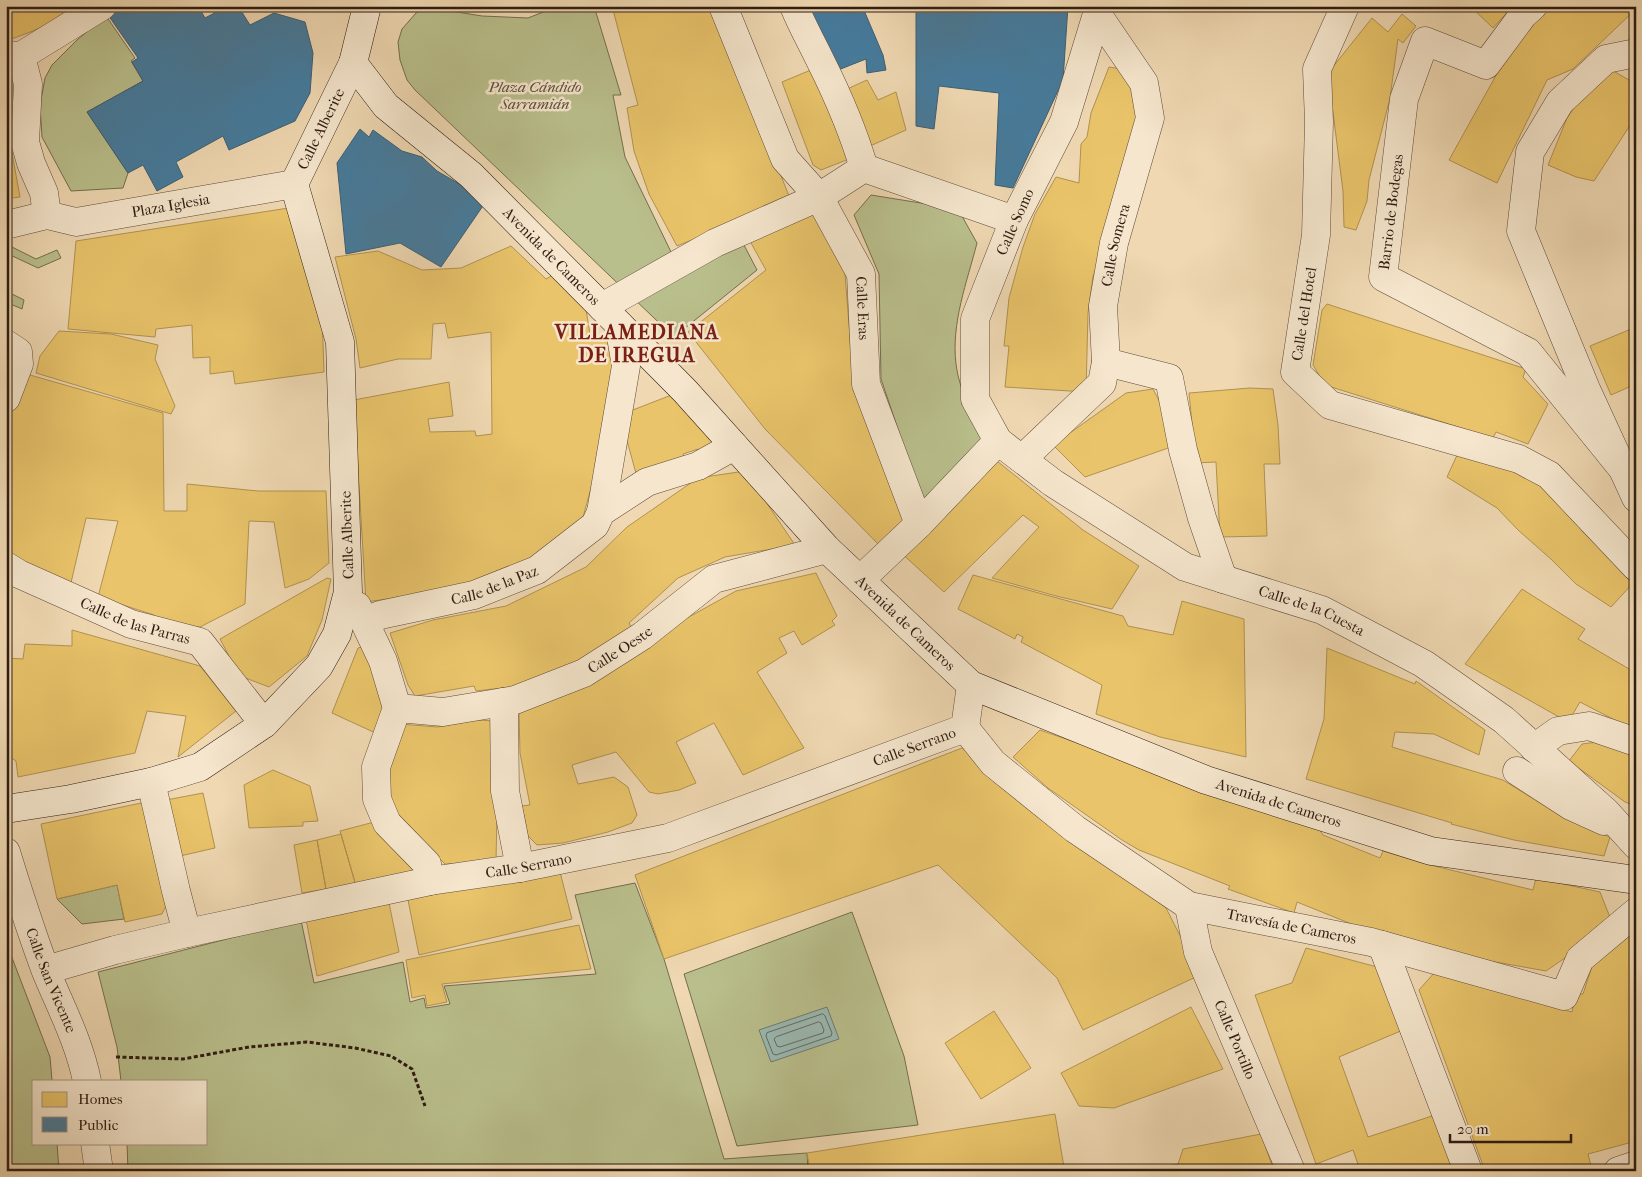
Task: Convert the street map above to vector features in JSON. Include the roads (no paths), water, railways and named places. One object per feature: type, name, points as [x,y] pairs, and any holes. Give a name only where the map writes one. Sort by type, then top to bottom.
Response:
[{"type":"street","points":[[47,215],[44,193],[31,163],[25,142],[28,84],[14,56],[102,6]]},
{"type":"street","name":"Calle Alberite","points":[[6,808],[71,799],[151,782],[200,767],[264,724],[319,666],[337,634],[348,592],[340,342],[294,184],[353,63],[367,6]]},
{"type":"street","name":"Calle Eras","points":[[723,6],[785,159],[819,197],[861,274],[866,384],[920,524]]},
{"type":"street","points":[[794,6],[845,114],[864,168]]},
{"type":"street","name":"Calle del Hotel","points":[[1345,6],[1317,69],[1319,122],[1316,235],[1295,372],[1330,405],[1519,459],[1549,475],[1636,568]]},
{"type":"street","name":"Barrio de Bodegas","points":[[1533,6],[1524,14],[1486,65],[1425,41],[1404,99],[1383,277],[1528,352],[1621,467]]},
{"type":"street","name":"Calle Somo","points":[[998,441],[976,399],[975,319],[1014,220],[1064,122],[1097,10]]},
{"type":"street","name":"Calle Somera","points":[[1022,459],[1102,383],[1106,362],[1103,306],[1114,243],[1150,118],[1144,83],[1097,10]]},
{"type":"street","name":"Barrio de Bodegas","points":[[1636,53],[1606,59],[1560,102],[1530,152],[1521,231],[1586,389],[1636,498]]},
{"type":"street","name":"Avenida de Cameros","points":[[353,63],[386,106],[471,175],[685,391],[827,550],[971,685],[1206,780],[1431,851],[1636,880]]},
{"type":"street","points":[[611,316],[715,243],[819,197],[864,168]]},
{"type":"street","points":[[864,168],[1014,220]]},
{"type":"street","name":"Plaza Iglesia","points":[[6,225],[47,215],[76,222],[294,184]]},
{"type":"street","name":"Calle de la Paz","points":[[365,622],[380,615],[474,595],[537,570],[595,525],[601,512],[626,366],[611,316]]},
{"type":"street","points":[[6,344],[18,352],[19,364],[6,398]]},
{"type":"street","points":[[1106,362],[1169,378],[1183,450],[1202,518],[1223,579]]},
{"type":"street","points":[[860,580],[920,524],[998,441]]},
{"type":"street","name":"Calle de la Cuesta","points":[[998,441],[1053,483],[1185,567],[1322,610],[1424,664],[1504,720],[1606,812],[1631,839]]},
{"type":"street","name":"Calle de la Paz","points":[[601,512],[646,482],[698,466],[734,446]]},
{"type":"street","name":"Calle Oeste","points":[[397,708],[443,712],[515,700],[584,673],[642,636],[714,579],[827,550]]},
{"type":"street","name":"Calle de las Parras","points":[[6,566],[19,574],[130,624],[200,642],[264,724]]},
{"type":"street","points":[[348,592],[365,622],[383,661],[397,708],[376,767],[377,799],[387,824],[427,864],[430,881]]},
{"type":"street","name":"Calle Serrano","points":[[46,970],[115,950],[187,933],[430,881],[520,868],[668,838],[965,728],[971,685]]},
{"type":"street","points":[[504,702],[505,791],[520,868]]},
{"type":"street","points":[[1534,748],[1558,731],[1588,726],[1636,742]]},
{"type":"street","name":"Travesía de Cameros","points":[[965,728],[993,763],[1075,829],[1189,906],[1382,945],[1564,996],[1580,959],[1636,912]]},
{"type":"street","points":[[1517,771],[1571,806],[1601,819],[1631,839]]},
{"type":"street","points":[[151,782],[187,933]]},
{"type":"street","name":"Calle San Vicente","points":[[6,852],[46,970],[85,1070]]},
{"type":"street","name":"Calle Portillo","points":[[1189,906],[1198,952],[1291,1171]]},
{"type":"street","points":[[1382,945],[1468,1171]]},
{"type":"street","points":[[96,1144],[98,1171]]},
{"type":"street","points":[[1618,1171],[1636,1165]]},
{"type":"water","points":[[827,1007],[839,1039],[771,1062],[759,1030]]},
{"type":"district","name":"VILLAMEDIANA DE IREGUA","points":[[637,344]]},
{"type":"park label","name":"Plaza Cándido Sarramián","points":[[535,96]]}]
